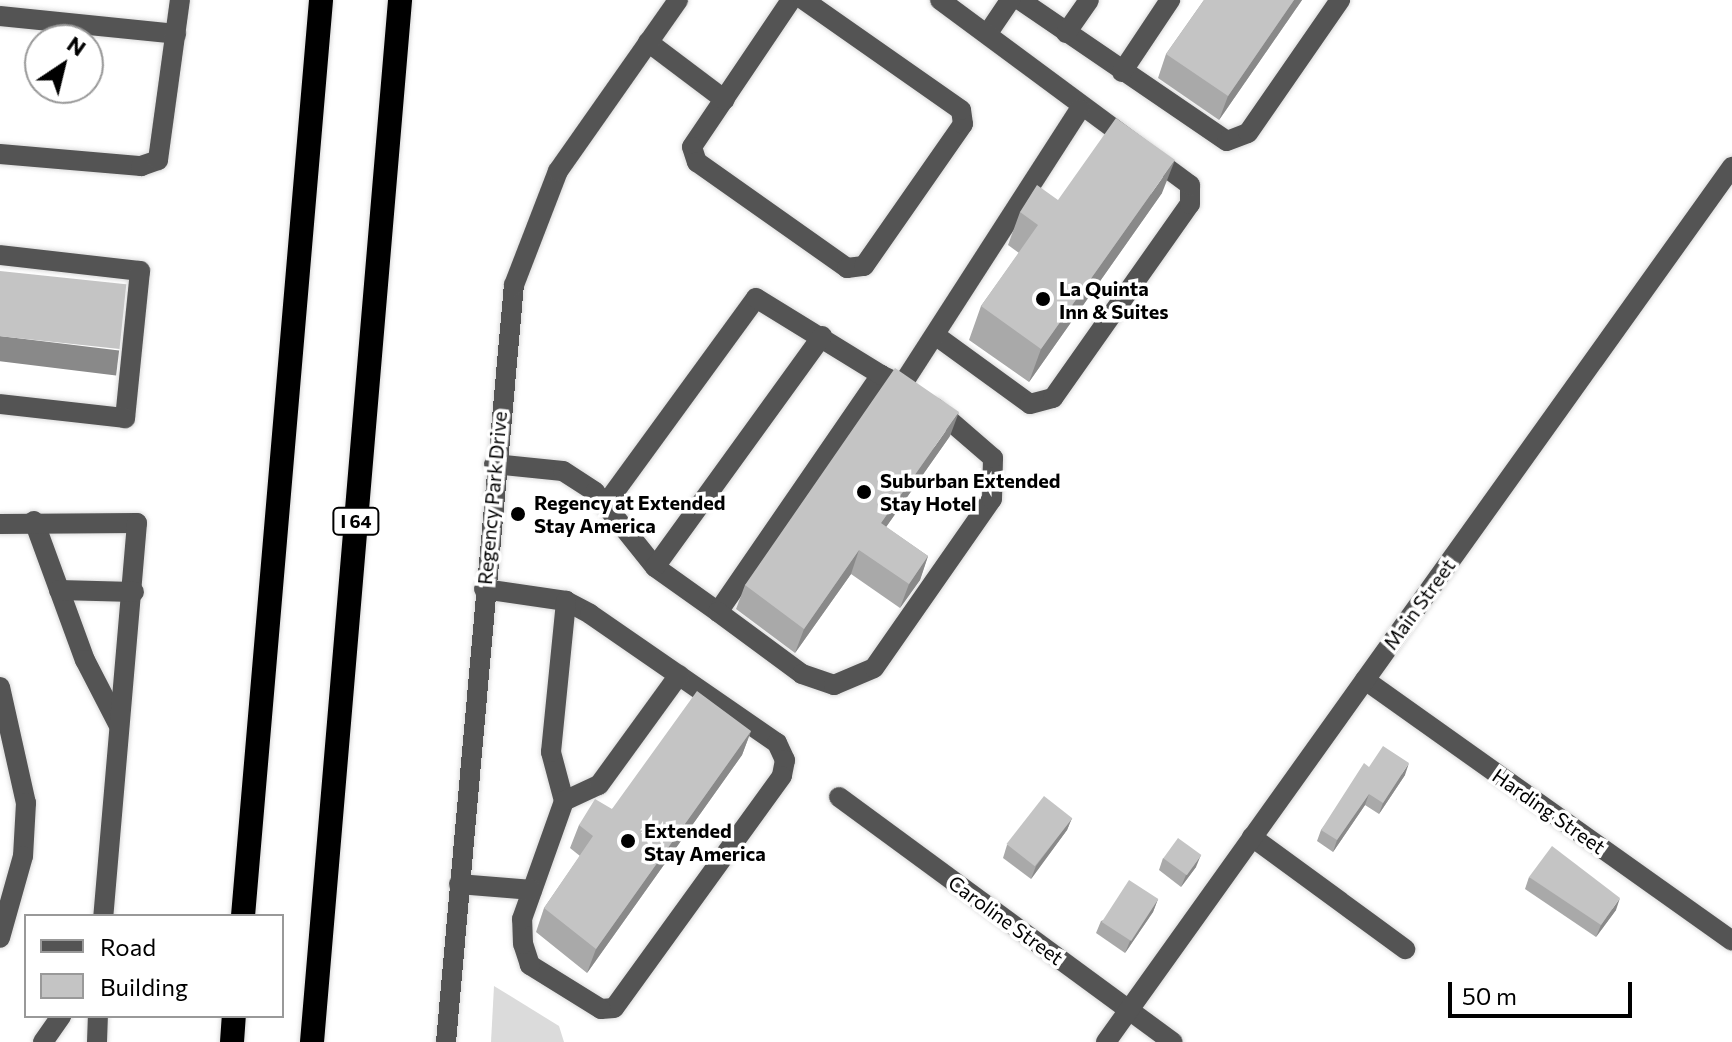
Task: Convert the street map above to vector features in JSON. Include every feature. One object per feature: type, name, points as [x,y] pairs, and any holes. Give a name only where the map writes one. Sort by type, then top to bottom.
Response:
[{"type":"highway","points":[[243,914],[321,0]]},
{"type":"highway","name":"I 64","points":[[312,1042],[400,0]]},
{"type":"highway","points":[[232,1042],[234,1018]]},
{"type":"street","points":[[0,154],[141,166],[158,160],[180,0]]},
{"type":"street","name":"Regency Park Drive","points":[[446,1042],[505,336],[524,245],[558,171],[678,0]]},
{"type":"street","points":[[791,0],[692,147],[697,162],[847,268],[864,266],[963,124],[961,110],[804,0]]},
{"type":"street","points":[[935,335],[1030,404],[1053,398],[1190,204],[1190,185],[1080,109],[1072,94],[940,0]]},
{"type":"street","points":[[988,33],[1010,0]]},
{"type":"street","points":[[1020,0],[1227,141],[1248,133],[1340,0]]},
{"type":"street","points":[[1066,33],[1089,0]]},
{"type":"street","points":[[1122,72],[1170,0]]},
{"type":"street","points":[[0,16],[176,34]]},
{"type":"street","points":[[648,42],[725,100]]},
{"type":"street","points":[[902,385],[1080,109]]},
{"type":"street","name":"Main Street","points":[[1106,1042],[1732,167]]},
{"type":"street","points":[[0,255],[140,271],[125,418],[0,404]]},
{"type":"street","points":[[494,464],[563,471],[605,505],[655,567],[802,674],[834,685],[874,668],[992,499],[995,482],[985,444],[902,385],[756,298],[605,505]]},
{"type":"street","points":[[655,567],[822,336]]},
{"type":"street","points":[[718,612],[881,375]]},
{"type":"street","points":[[34,521],[59,590],[118,724]]},
{"type":"street","points":[[0,524],[34,521],[137,523],[134,592],[118,724],[103,914]]},
{"type":"street","points":[[484,589],[566,601],[777,743],[785,760],[782,776],[614,1008],[601,1009],[530,965],[522,919],[564,801],[551,752],[566,601]]},
{"type":"street","points":[[59,590],[134,592]]},
{"type":"street","points":[[564,801],[599,785],[679,675]]},
{"type":"street","name":"Harding Street","points":[[1365,680],[1732,941]]},
{"type":"street","points":[[0,687],[26,803],[23,856],[0,938]]},
{"type":"street","name":"Caroline Street","points":[[839,797],[1173,1042]]},
{"type":"street","points":[[1252,837],[1405,949]]},
{"type":"street","points":[[459,884],[532,890]]},
{"type":"street","points":[[43,1042],[60,1018]]},
{"type":"street","points":[[97,1042],[98,1018]]},
{"type":"shaded area","points":[[494,986],[559,1026],[564,1042],[491,1042]]},
{"type":"building","points":[[1204,0],[1294,0],[1228,96],[1166,54]]},
{"type":"building","name":"La Quinta Inn & Suites","points":[[1116,118],[1175,160],[1041,349],[981,306],[1038,225],[1020,212],[1037,185],[1058,200]]},
{"type":"building","points":[[0,271],[126,284],[120,349],[0,336]]},
{"type":"building","name":"Suburban Extended Stay Hotel","points":[[895,368],[959,412],[881,523],[928,556],[909,584],[859,550],[804,629],[745,585]]},
{"type":"building","name":"Extended Stay America","points":[[697,691],[751,731],[596,949],[544,908],[593,836],[579,825],[595,799],[612,809]]},
{"type":"building","points":[[1383,746],[1409,763],[1383,803],[1369,794],[1337,840],[1321,830],[1364,763],[1369,767]]},
{"type":"building","points":[[1044,796],[1072,818],[1035,866],[1006,844]]},
{"type":"building","points":[[1178,838],[1201,855],[1187,875],[1163,858]]},
{"type":"building","points":[[1552,846],[1620,898],[1601,925],[1529,877]]},
{"type":"building","points":[[1129,880],[1158,899],[1131,941],[1102,922]]},
{"type":"place","name":"La Quinta Inn & Suites","points":[[1043,299]]},
{"type":"place","name":"Suburban Extended Stay Hotel","points":[[864,492]]},
{"type":"place","name":"Regency at Extended Stay America","points":[[518,514]]},
{"type":"place","name":"Extended Stay America","points":[[628,841]]}]
